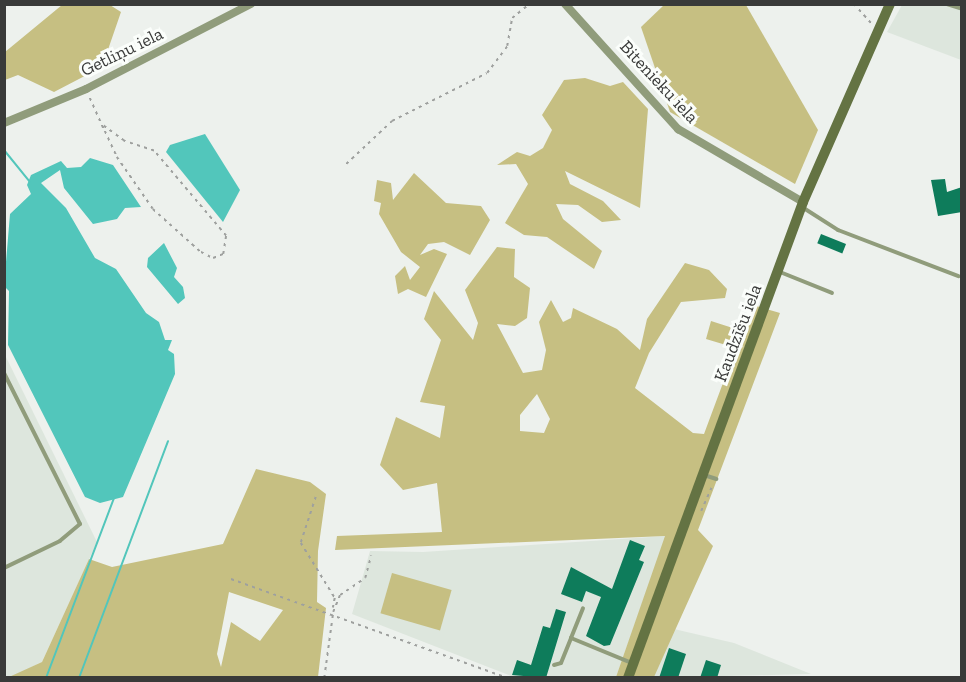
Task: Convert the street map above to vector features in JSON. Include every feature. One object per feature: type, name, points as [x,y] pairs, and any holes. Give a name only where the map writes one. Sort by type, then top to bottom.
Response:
[{"type":"street","name":"Getliņu iela","points":[[4,123],[86,89],[251,4]]},
{"type":"street","name":"Bitenieku iela","points":[[565,4],[678,129],[802,204]]},
{"type":"street","name":"Kaudzīšu iela","points":[[628,678],[779,272],[802,204],[890,4]]},
{"type":"lane","points":[[947,4],[962,9]]},
{"type":"lane","points":[[802,204],[838,230],[958,276]]},
{"type":"lane","points":[[779,272],[832,293]]},
{"type":"lane","points":[[4,373],[80,524],[60,541],[4,568]]},
{"type":"lane","points":[[703,474],[715,479]]},
{"type":"lane","points":[[554,665],[561,663],[583,608]]},
{"type":"lane","points":[[571,638],[633,664]]},
{"type":"path","points":[[346,164],[392,121],[487,73],[507,46],[512,18],[529,4]]},
{"type":"path","points":[[854,4],[878,27]]},
{"type":"path","points":[[86,89],[102,125],[153,209],[201,252],[213,258],[224,254],[226,236],[154,151],[124,141],[102,125]]},
{"type":"path","points":[[698,515],[715,479]]},
{"type":"path","points":[[316,497],[301,543],[335,598],[324,678]]},
{"type":"path","points":[[333,612],[340,595],[365,578],[371,556]]},
{"type":"path","points":[[231,579],[333,612],[507,678]]},
{"type":"shaded area","points":[[62,5],[110,5],[121,12],[102,67],[54,92],[18,75],[5,80],[5,52]]},
{"type":"shaded area","points":[[664,5],[746,5],[818,130],[795,184],[670,112],[641,27]]},
{"type":"shaded area","points":[[902,5],[961,5],[961,60],[887,32]]},
{"type":"shaded area","points":[[585,78],[610,86],[623,82],[648,109],[640,208],[565,171],[570,184],[603,201],[621,220],[602,222],[578,205],[556,204],[563,219],[602,251],[594,269],[547,237],[524,235],[505,223],[528,184],[516,164],[497,165],[517,152],[530,156],[543,148],[552,130],[542,115],[564,80]]},
{"type":"shaded area","points":[[414,173],[446,203],[481,206],[490,220],[470,255],[444,242],[428,244],[420,255],[434,249],[447,254],[426,297],[408,289],[398,294],[395,276],[405,266],[410,280],[420,267],[401,252],[379,214],[381,203],[374,201],[377,180],[391,183],[393,200]]},
{"type":"shaded area","points":[[497,247],[515,249],[514,277],[530,288],[527,318],[515,326],[497,324],[523,373],[542,370],[546,350],[539,322],[551,300],[563,322],[571,318],[573,308],[617,329],[640,350],[647,319],[685,263],[709,270],[727,289],[725,298],[681,302],[649,353],[635,388],[693,433],[704,434],[736,348],[706,339],[711,321],[739,330],[753,305],[780,313],[698,530],[713,546],[654,677],[616,677],[665,536],[335,550],[337,536],[442,532],[437,483],[403,490],[380,465],[396,417],[440,438],[445,406],[420,402],[441,340],[424,319],[434,291],[473,340],[478,323],[465,290]],"holes":[[[537,394],[550,419],[544,433],[520,431],[520,415]]]},
{"type":"shaded area","points":[[4,353],[97,542],[42,662],[9,678],[4,677]]},
{"type":"shaded area","points":[[256,469],[310,482],[326,494],[318,551],[317,602],[326,608],[318,677],[9,677],[42,662],[89,559],[112,567],[223,544]],"holes":[[[229,592],[283,610],[260,641],[231,622],[221,667],[217,654]]]},
{"type":"shaded area","points":[[666,536],[616,677],[514,677],[352,614],[370,551],[423,552]]},
{"type":"shaded area","points":[[392,573],[452,590],[440,630],[380,613]]},
{"type":"shaded area","points":[[661,626],[734,643],[811,674],[642,678]]},
{"type":"water","points":[[205,134],[240,190],[223,222],[166,152],[170,145]]},
{"type":"water","points":[[90,158],[113,165],[141,207],[125,208],[117,219],[93,224],[64,188],[60,170],[41,183],[66,208],[95,258],[116,269],[146,313],[159,322],[165,340],[172,340],[168,350],[174,354],[175,374],[123,497],[100,503],[85,497],[8,345],[9,291],[4,286],[10,214],[31,194],[27,185],[31,175],[61,161],[67,168],[81,167]]},
{"type":"water","points":[[164,243],[177,268],[174,277],[183,287],[185,298],[178,304],[147,267],[148,258]]},
{"type":"building","points":[[945,179],[947,192],[962,187],[962,212],[938,216],[931,180]]},
{"type":"building","points":[[821,234],[846,244],[842,253],[817,243]]},
{"type":"building","points":[[630,540],[645,546],[639,560],[644,562],[610,645],[604,646],[586,636],[601,597],[586,591],[582,602],[561,594],[571,567],[612,589]]},
{"type":"building","points":[[556,609],[566,612],[546,678],[512,675],[517,660],[531,665],[543,626],[550,628]]},
{"type":"building","points":[[669,648],[686,654],[678,678],[659,678]]},
{"type":"building","points":[[706,660],[721,665],[717,678],[700,678]]},
{"type":"waterway","points":[[4,150],[30,182]]},
{"type":"waterway","points":[[79,678],[168,441]]},
{"type":"waterway","points":[[46,678],[115,495]]}]
